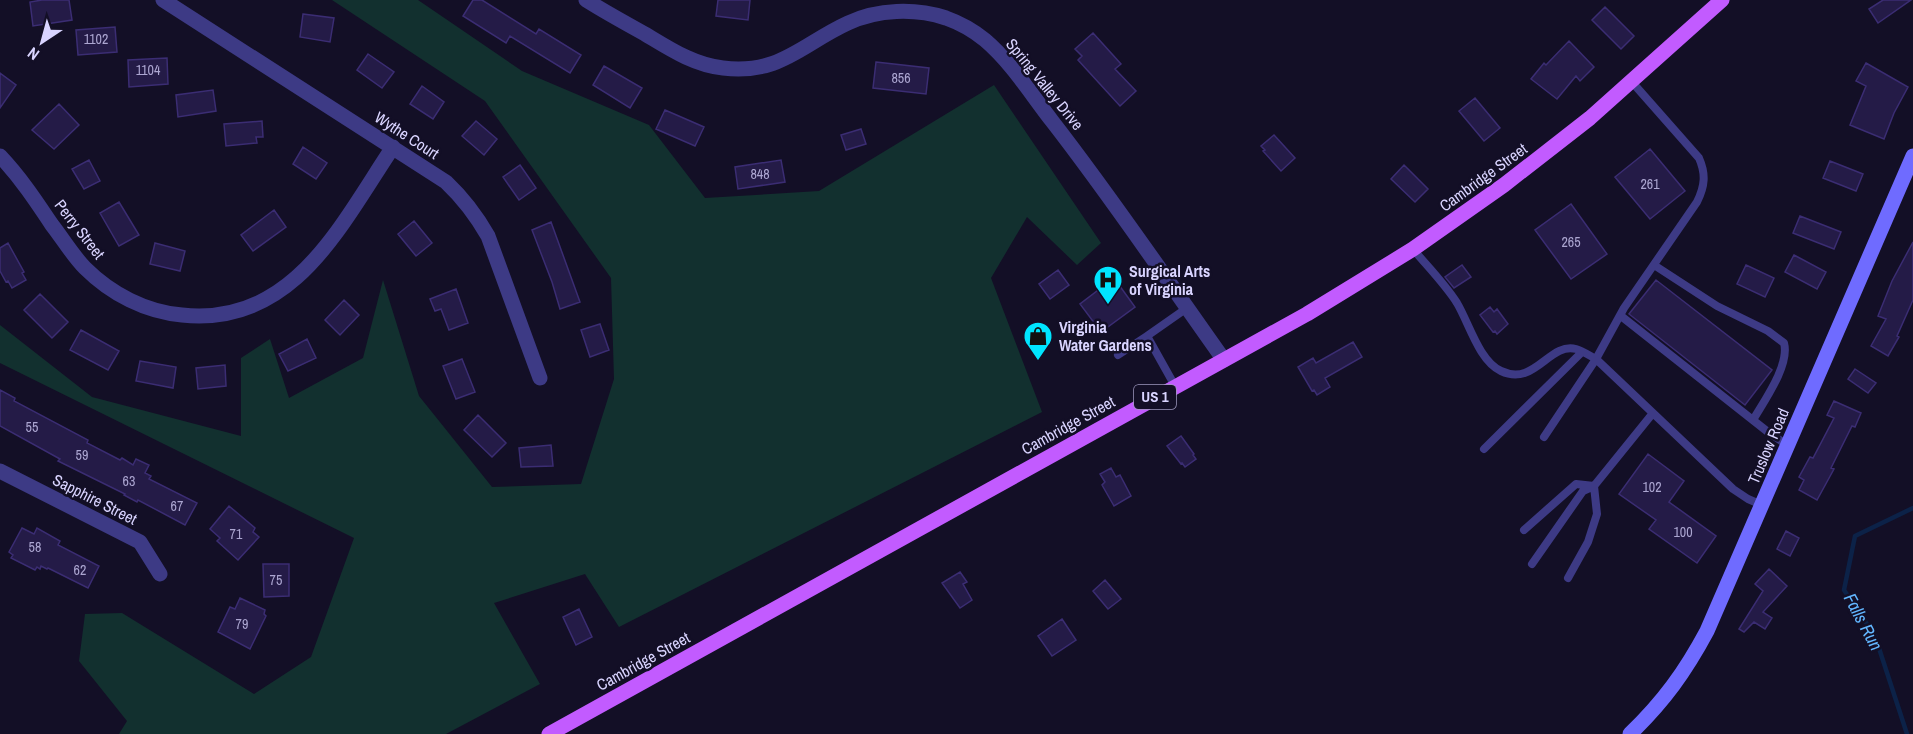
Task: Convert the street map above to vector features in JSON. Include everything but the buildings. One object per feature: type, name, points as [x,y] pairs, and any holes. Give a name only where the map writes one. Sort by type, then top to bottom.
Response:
[{"type":"main road","name":"Cambridge Street","points":[[549,734],[1307,314],[1413,249],[1504,185],[1590,118],[1722,0]]},
{"type":"street","name":"Wythe Court","points":[[164,0],[446,182],[463,198],[477,216],[488,236],[540,378]]},
{"type":"street","name":"Spring Valley Drive","points":[[586,0],[682,56],[703,64],[724,68],[745,69],[767,66],[787,59],[846,23],[876,14],[902,11],[924,13],[946,18],[966,27],[985,40],[1008,64],[1069,143],[1224,360]]},
{"type":"street","name":"Perry Street","points":[[0,156],[20,177],[69,249],[103,284],[123,297],[146,307],[174,314],[201,317],[246,310],[281,291],[308,267],[328,244],[393,147]]},
{"type":"street","name":"Truslow Road","points":[[1630,734],[1667,696],[1689,665],[1707,631],[1913,156]]},
{"type":"street","name":"Sapphire Street","points":[[0,471],[140,542],[160,574]]},
{"type":"lane","points":[[1544,437],[1596,359],[1624,308],[1703,191],[1705,179],[1699,158],[1632,82]]},
{"type":"lane","points":[[1413,249],[1456,301],[1484,356],[1500,371],[1517,376],[1531,371],[1561,350],[1575,348],[1596,359],[1733,489],[1762,505]]},
{"type":"lane","points":[[1654,265],[1717,306],[1768,331],[1784,343],[1785,358],[1753,420]]},
{"type":"lane","points":[[1118,355],[1187,308]]},
{"type":"lane","points":[[1621,316],[1788,445]]},
{"type":"lane","points":[[1147,336],[1176,386]]},
{"type":"lane","points":[[1484,449],[1582,352]]},
{"type":"lane","points":[[1532,564],[1582,491],[1594,486],[1653,413]]},
{"type":"lane","points":[[1524,530],[1576,484],[1594,486]]},
{"type":"lane","points":[[1568,578],[1588,542],[1597,514],[1594,486]]},
{"type":"green space","points":[[332,0],[418,0],[522,71],[649,125],[705,198],[819,191],[994,85],[1101,243],[1077,265],[1027,217],[991,278],[1042,412],[619,627],[585,574],[494,603],[540,684],[446,734],[119,734],[127,721],[79,661],[85,614],[122,613],[254,694],[311,657],[354,538],[0,363],[0,325],[92,397],[241,436],[241,358],[270,339],[289,398],[363,358],[383,280],[419,396],[492,487],[581,484],[614,379],[611,278],[485,101]]},
{"type":"waterway","name":"Falls Run","points":[[1907,734],[1875,636],[1844,590],[1855,536],[1913,508]]},
{"type":"place","name":"Surgical Arts of Virginia","points":[[1108,306]]},
{"type":"place","name":"Virginia Water Gardens","points":[[1038,362]]}]
